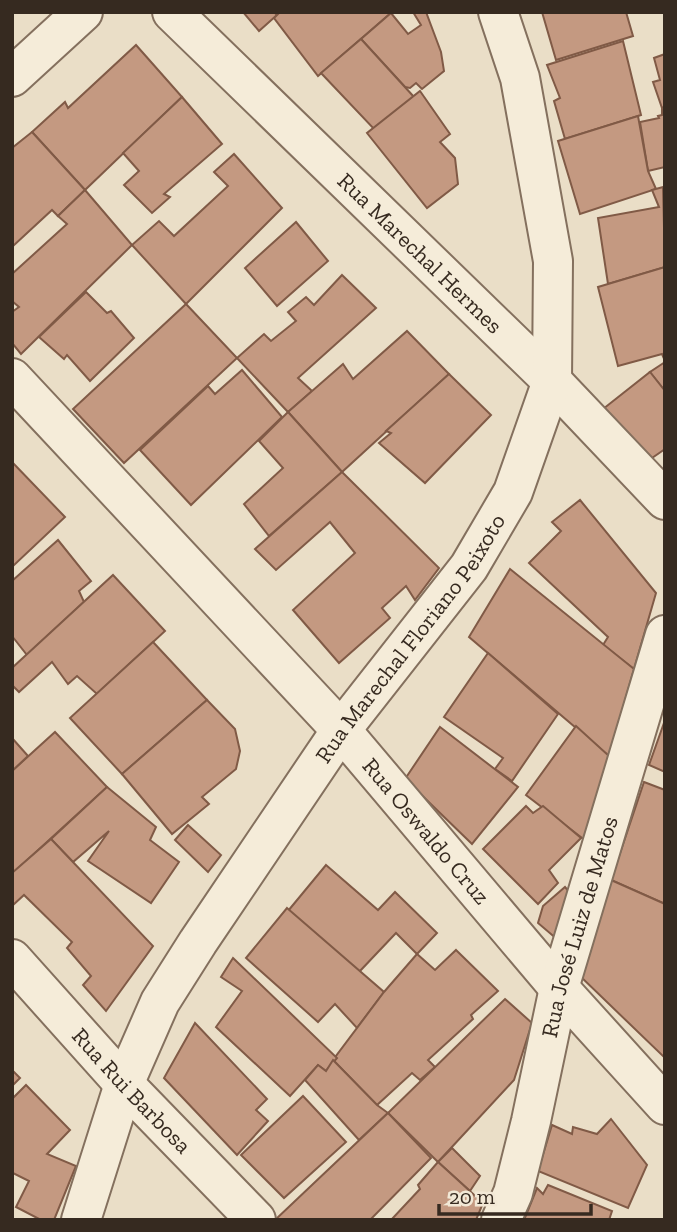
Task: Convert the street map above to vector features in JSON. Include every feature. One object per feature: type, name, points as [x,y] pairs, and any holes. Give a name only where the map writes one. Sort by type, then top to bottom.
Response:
[{"type":"street","points":[[12,77],[83,12]]},
{"type":"street","name":"Rua Marechal Hermes","points":[[172,12],[552,381],[665,500]]},
{"type":"street","name":"Rua Marechal Floriano Peixoto","points":[[81,1220],[124,1084],[160,1003],[341,730],[469,567],[513,492],[552,381],[553,261],[520,78],[498,12]]},
{"type":"street","name":"Rua Oswaldo Cruz","points":[[12,378],[341,730],[559,988],[665,1105]]},
{"type":"street","name":"Rua José Luiz de Matos","points":[[501,1220],[513,1194],[559,988],[665,635]]},
{"type":"street","name":"Rua Rui Barbosa","points":[[12,959],[124,1084],[256,1220]]},
{"type":"building","points":[[243,12],[274,12],[277,15],[259,31]]},
{"type":"building","points":[[280,12],[392,12],[318,76],[274,18]]},
{"type":"building","points":[[413,12],[426,12],[441,52],[444,71],[422,89],[416,83],[410,88],[405,87],[361,39],[391,13],[408,34],[421,25]]},
{"type":"building","points":[[542,12],[626,12],[633,36],[556,60]]},
{"type":"building","points":[[361,39],[414,97],[374,129],[321,73]]},
{"type":"building","points":[[623,41],[641,115],[565,139],[554,101],[560,98],[547,65]]},
{"type":"building","points":[[136,45],[182,97],[85,190],[32,132],[65,102],[68,108]]},
{"type":"building","points":[[665,54],[665,107],[662,108],[653,82],[660,80],[654,58]]},
{"type":"building","points":[[420,91],[450,134],[440,142],[455,158],[458,184],[427,208],[367,133]]},
{"type":"building","points":[[182,97],[222,144],[164,194],[170,197],[152,213],[124,185],[139,171],[123,153]]},
{"type":"building","points":[[665,107],[665,167],[648,171],[640,122],[659,118],[662,108]]},
{"type":"building","points":[[638,116],[648,171],[656,189],[580,214],[558,141]]},
{"type":"building","points":[[32,132],[85,190],[58,216],[52,210],[12,247],[12,148]]},
{"type":"building","points":[[234,154],[282,208],[186,304],[132,245],[159,221],[174,236],[228,186],[214,172]]},
{"type":"building","points":[[663,187],[665,267],[608,284],[598,218],[659,207],[652,190]]},
{"type":"building","points":[[85,190],[132,245],[21,354],[12,343],[12,312],[19,307],[12,301],[12,274],[67,224],[58,216]]},
{"type":"building","points":[[296,222],[328,261],[277,306],[245,268]]},
{"type":"building","points":[[665,267],[665,361],[662,354],[618,366],[598,287]]},
{"type":"building","points":[[342,275],[376,308],[298,378],[312,391],[288,412],[237,358],[264,334],[271,341],[296,321],[288,312],[306,297],[314,305]]},
{"type":"building","points":[[86,292],[107,313],[111,311],[134,338],[90,381],[67,355],[64,359],[39,337]]},
{"type":"building","points":[[186,304],[237,358],[124,463],[73,409]]},
{"type":"building","points":[[407,331],[449,374],[342,472],[288,412],[343,364],[353,379]]},
{"type":"building","points":[[665,362],[665,391],[650,372]]},
{"type":"building","points":[[242,370],[282,417],[191,505],[140,450],[208,386],[215,394]]},
{"type":"building","points":[[650,372],[665,391],[665,449],[652,458],[603,409]]},
{"type":"building","points":[[449,374],[491,415],[425,483],[379,443],[391,433],[386,431]]},
{"type":"building","points":[[288,412],[342,472],[269,536],[244,504],[283,468],[259,441]]},
{"type":"building","points":[[12,462],[65,517],[12,567]]},
{"type":"building","points":[[342,472],[439,568],[415,600],[406,586],[382,608],[390,618],[339,663],[293,610],[355,553],[330,522],[276,570],[255,549]]},
{"type":"building","points":[[580,500],[656,593],[634,669],[603,645],[608,637],[529,563],[561,531],[552,522]]},
{"type":"building","points":[[58,540],[91,581],[79,591],[84,602],[27,655],[12,636],[12,581]]},
{"type":"building","points":[[510,569],[634,669],[609,756],[469,637]]},
{"type":"building","points":[[113,575],[165,631],[97,694],[77,676],[68,684],[52,662],[19,692],[12,685],[12,668]]},
{"type":"building","points":[[153,642],[207,700],[122,774],[70,718]]},
{"type":"building","points":[[488,653],[558,714],[512,781],[495,769],[503,758],[444,717]]},
{"type":"building","points":[[207,700],[235,729],[240,751],[236,769],[202,797],[209,804],[172,834],[122,774]]},
{"type":"building","points":[[665,720],[665,772],[649,765]]},
{"type":"building","points":[[576,726],[609,756],[586,841],[526,795]]},
{"type":"building","points":[[440,727],[518,787],[472,844],[405,779]]},
{"type":"building","points":[[55,732],[107,787],[12,874],[12,771]]},
{"type":"building","points":[[12,738],[28,756],[12,771]]},
{"type":"building","points":[[644,782],[665,790],[665,904],[611,880]]},
{"type":"building","points":[[107,787],[156,827],[150,840],[179,862],[151,903],[88,861],[109,831],[73,862],[51,839]]},
{"type":"building","points":[[526,806],[533,813],[543,806],[581,838],[549,870],[558,883],[538,904],[483,849]]},
{"type":"building","points":[[188,825],[221,855],[208,872],[175,840]]},
{"type":"building","points":[[51,839],[153,946],[106,1011],[83,985],[91,976],[67,948],[72,942],[24,895],[12,906],[12,873]]},
{"type":"building","points":[[326,865],[378,910],[395,892],[437,933],[417,954],[396,933],[359,972],[288,911]]},
{"type":"building","points":[[611,880],[665,904],[665,1058],[580,976]]},
{"type":"building","points":[[565,887],[571,894],[558,940],[538,923],[543,906]]},
{"type":"building","points":[[287,908],[384,992],[357,1028],[335,1004],[318,1022],[246,958]]},
{"type":"building","points":[[456,950],[498,991],[471,1015],[473,1019],[428,1060],[435,1067],[420,1080],[412,1073],[377,1105],[333,1060],[384,992],[417,954],[435,970]]},
{"type":"building","points":[[233,958],[337,1058],[326,1071],[318,1065],[290,1096],[216,1027],[242,991],[221,977]]},
{"type":"building","points":[[505,999],[532,1023],[514,1080],[438,1162],[388,1113]]},
{"type":"building","points":[[195,1023],[267,1099],[256,1110],[268,1121],[237,1155],[164,1078]]},
{"type":"building","points":[[333,1060],[388,1113],[359,1140],[305,1080],[318,1065],[326,1071]]},
{"type":"building","points":[[12,1070],[20,1078],[12,1086]]},
{"type":"building","points":[[26,1085],[70,1130],[47,1154],[76,1166],[54,1220],[41,1220],[16,1207],[29,1181],[13,1173],[12,1179],[12,1099]]},
{"type":"building","points":[[303,1096],[346,1142],[284,1198],[241,1155]]},
{"type":"building","points":[[388,1113],[431,1158],[370,1220],[275,1220]]},
{"type":"building","points":[[611,1119],[647,1165],[628,1208],[538,1171],[552,1125],[572,1134],[573,1127],[597,1134]]},
{"type":"building","points":[[452,1148],[480,1176],[470,1191],[438,1162]]},
{"type":"building","points":[[438,1162],[483,1203],[476,1220],[391,1220],[420,1189],[418,1185]]},
{"type":"building","points":[[548,1185],[612,1211],[609,1220],[524,1220],[537,1188],[543,1194]]}]
